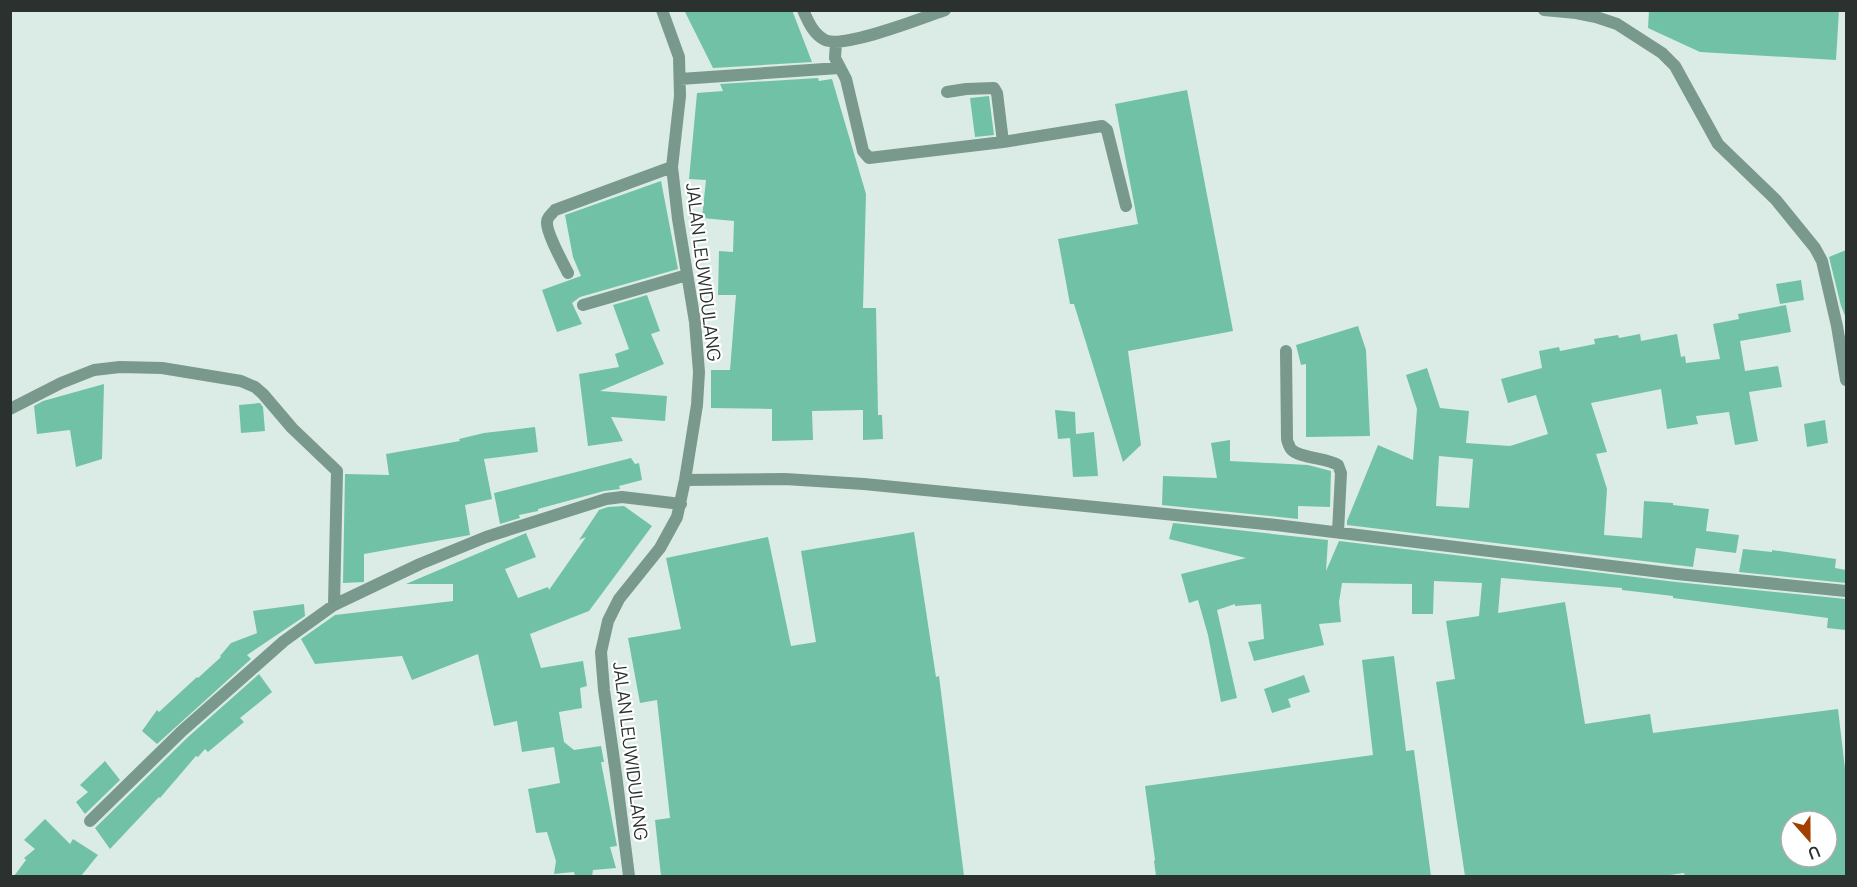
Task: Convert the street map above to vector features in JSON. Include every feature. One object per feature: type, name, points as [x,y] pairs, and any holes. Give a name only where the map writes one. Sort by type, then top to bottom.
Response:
[{"type":"street","name":"JALAN LEUWIDULANG","points":[[629,876],[603,690],[601,652],[608,621],[619,599],[660,548],[677,517],[685,480],[699,372],[695,322],[672,167],[680,79],[679,57],[662,10]]},
{"type":"street","points":[[803,10],[812,28],[837,54],[846,79],[865,156],[869,158],[1003,142],[1102,126],[1107,130],[1126,206]]},
{"type":"street","points":[[680,79],[837,54],[857,39],[945,10]]},
{"type":"street","points":[[1544,10],[1576,13],[1617,24],[1662,53],[1675,66],[1718,144],[1776,200],[1815,248],[1822,261],[1837,326],[1846,380]]},
{"type":"street","points":[[947,92],[994,88],[997,93],[1003,142]]},
{"type":"street","points":[[568,273],[549,232],[547,223],[549,216],[555,210],[672,167]]},
{"type":"street","points":[[583,305],[687,275]]},
{"type":"street","points":[[1286,351],[1287,439],[1290,448],[1296,453],[1331,460],[1338,465],[1341,473],[1338,532]]},
{"type":"street","points":[[10,409],[61,383],[94,370],[120,367],[162,368],[241,381],[255,387],[292,428],[337,471],[334,605]]},
{"type":"street","points":[[685,480],[785,479],[864,484],[1338,532],[1665,573],[1846,591]]},
{"type":"street","points":[[90,821],[182,730],[284,641],[334,605],[420,564],[486,537],[606,499],[622,497],[681,504]]},
{"type":"building","points":[[684,10],[792,10],[812,62],[713,68]]},
{"type":"building","points":[[1649,10],[1839,10],[1836,60],[1700,52],[1648,28]]},
{"type":"building","points":[[818,78],[819,81],[832,79],[866,194],[863,308],[876,308],[878,415],[882,415],[883,439],[863,440],[863,410],[812,411],[813,440],[772,441],[772,409],[711,408],[711,370],[730,370],[736,295],[718,295],[719,251],[733,252],[734,221],[702,218],[706,180],[689,179],[697,93],[723,91],[720,84]]},
{"type":"building","points":[[1187,90],[1233,331],[1128,351],[1141,445],[1123,462],[1074,304],[1070,304],[1058,239],[1138,224],[1115,104]]},
{"type":"building","points":[[989,96],[994,135],[975,137],[970,98]]},
{"type":"building","points":[[661,181],[678,269],[580,297],[572,303],[582,324],[557,332],[542,290],[581,276],[573,257],[565,215]]},
{"type":"building","points":[[1846,250],[1846,318],[1829,257]]},
{"type":"building","points":[[1801,280],[1804,300],[1780,304],[1776,284]]},
{"type":"building","points":[[647,295],[660,331],[651,334],[664,364],[600,391],[667,396],[665,421],[611,417],[623,441],[588,446],[579,374],[619,367],[615,354],[629,349],[613,305]]},
{"type":"building","points":[[1786,305],[1791,332],[1740,341],[1745,371],[1778,366],[1782,387],[1749,392],[1758,441],[1735,445],[1729,412],[1696,416],[1698,424],[1667,429],[1661,389],[1591,403],[1607,452],[1596,454],[1607,489],[1604,535],[1642,538],[1644,501],[1673,503],[1673,505],[1709,509],[1706,531],[1739,535],[1736,553],[1696,548],[1693,567],[1347,525],[1378,445],[1413,460],[1417,409],[1406,375],[1427,368],[1440,408],[1469,411],[1466,443],[1510,446],[1548,434],[1536,395],[1508,403],[1501,379],[1542,368],[1539,351],[1559,347],[1560,351],[1595,344],[1594,339],[1618,335],[1619,338],[1640,334],[1641,341],[1677,334],[1681,357],[1685,356],[1686,363],[1720,359],[1713,324],[1739,319],[1738,314]],"holes":[[[1439,456],[1473,459],[1469,508],[1436,506]]]},
{"type":"building","points":[[1358,326],[1366,350],[1370,436],[1306,437],[1306,364],[1301,365],[1296,345]]},
{"type":"building","points":[[104,384],[102,459],[76,467],[70,430],[37,434],[34,406],[43,401]]},
{"type":"building","points":[[260,403],[263,407],[265,431],[241,433],[239,405]]},
{"type":"building","points":[[1055,410],[1075,412],[1076,434],[1094,432],[1098,476],[1073,477],[1070,438],[1058,439]]},
{"type":"building","points":[[1825,420],[1828,443],[1807,447],[1804,424]]},
{"type":"building","points":[[535,427],[538,452],[484,459],[492,499],[465,505],[470,535],[364,554],[364,582],[343,583],[345,474],[389,475],[386,454],[460,441],[459,439],[484,433]]},
{"type":"building","points":[[1230,440],[1230,461],[1308,465],[1331,471],[1330,507],[1298,506],[1298,519],[1162,505],[1163,476],[1217,478],[1211,443]]},
{"type":"building","points":[[631,458],[635,464],[639,463],[642,480],[619,486],[620,489],[604,491],[538,509],[538,511],[519,515],[520,518],[500,524],[494,493]]},
{"type":"building","points":[[624,506],[652,526],[589,611],[530,634],[541,668],[583,661],[587,686],[580,688],[582,708],[559,712],[564,742],[574,750],[601,746],[604,762],[601,762],[617,846],[610,847],[616,868],[593,870],[592,876],[575,876],[574,872],[554,874],[556,861],[547,832],[536,833],[528,789],[560,783],[554,747],[522,752],[517,721],[494,726],[478,654],[412,680],[402,656],[315,664],[301,639],[335,615],[453,601],[453,584],[406,584],[526,533],[536,557],[505,569],[518,598],[548,587],[549,590],[586,537],[579,540],[599,510]]},
{"type":"building","points":[[1173,523],[1328,540],[1326,571],[1339,541],[1676,582],[1846,599],[1846,630],[1827,628],[1828,618],[1673,598],[1673,596],[1622,590],[1622,588],[1501,578],[1498,613],[1565,602],[1585,724],[1650,714],[1653,733],[1838,709],[1846,777],[1846,876],[1685,876],[1684,873],[1663,876],[1465,876],[1436,682],[1455,679],[1446,621],[1479,616],[1482,583],[1434,581],[1433,614],[1412,614],[1412,584],[1342,583],[1339,602],[1341,622],[1319,624],[1324,645],[1254,661],[1248,642],[1264,639],[1261,604],[1235,606],[1235,604],[1217,610],[1237,698],[1221,702],[1208,635],[1198,600],[1189,603],[1181,574],[1246,558],[1169,539]]},
{"type":"building","points":[[914,532],[936,677],[939,676],[964,876],[661,876],[655,820],[670,818],[657,700],[640,703],[628,638],[681,629],[666,558],[768,537],[791,646],[816,642],[801,551]]},
{"type":"building","points":[[1743,549],[1772,552],[1772,550],[1836,559],[1835,568],[1846,570],[1846,583],[1739,572]]},
{"type":"building","points":[[304,604],[305,616],[247,655],[251,659],[157,744],[142,731],[157,710],[159,712],[198,678],[221,657],[231,643],[257,633],[253,611]]},
{"type":"building","points":[[1394,656],[1406,751],[1414,750],[1431,876],[1156,876],[1145,786],[1373,755],[1362,660]]},
{"type":"building","points":[[259,674],[272,692],[240,718],[244,722],[208,752],[205,749],[198,757],[196,756],[160,798],[110,849],[95,828],[188,737]]},
{"type":"building","points":[[1304,675],[1310,692],[1288,699],[1291,707],[1272,713],[1264,689]]},
{"type":"building","points":[[105,761],[120,780],[85,814],[76,802],[88,792],[80,785]]},
{"type":"building","points":[[45,819],[70,844],[73,839],[98,855],[81,876],[14,876],[26,860],[24,858],[35,849],[24,840]]}]
